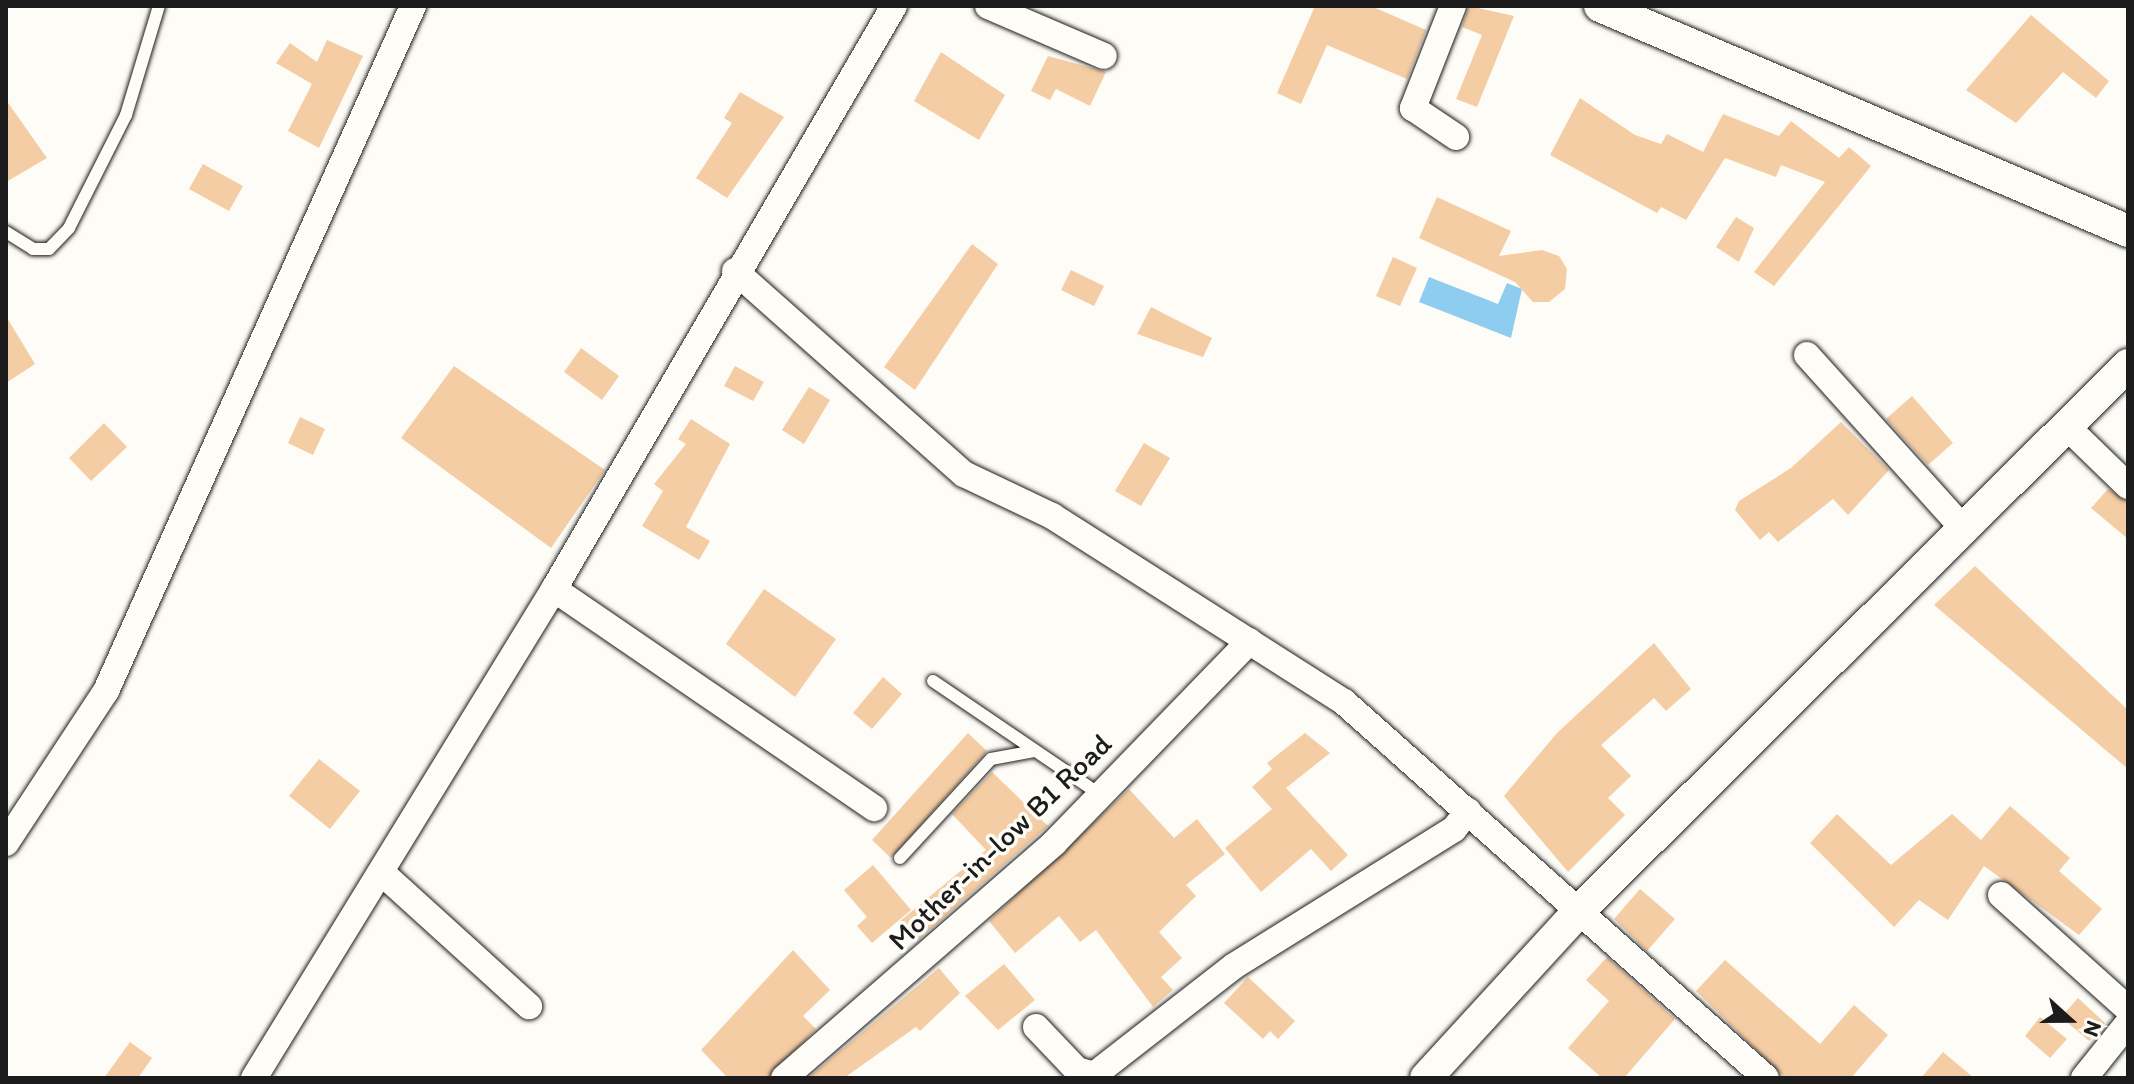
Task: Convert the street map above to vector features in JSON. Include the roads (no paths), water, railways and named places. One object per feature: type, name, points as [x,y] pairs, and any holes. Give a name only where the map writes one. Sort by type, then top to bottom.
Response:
[{"type":"street","points":[[6,843],[106,691],[413,6]]},
{"type":"street","points":[[254,1078],[554,589],[735,271],[894,6]]},
{"type":"street","points":[[988,6],[1104,56]]},
{"type":"street","points":[[1453,6],[1413,108],[1456,137]]},
{"type":"street","points":[[1600,6],[2128,231]]},
{"type":"street","points":[[735,271],[964,474],[1052,516],[1344,702],[1766,1078]]},
{"type":"street","points":[[1807,355],[1962,527]]},
{"type":"street","points":[[1426,1078],[1578,912],[2128,365]]},
{"type":"street","points":[[2066,426],[2128,486]]},
{"type":"street","points":[[554,589],[874,808]]},
{"type":"street","name":"Mother-in-low B1 Road","points":[[784,1078],[844,1033],[1099,794],[1250,641]]},
{"type":"street","points":[[1036,1027],[1077,1070],[1094,1075],[1234,966],[1454,829],[1468,811]]},
{"type":"street","points":[[381,872],[529,1006]]},
{"type":"street","points":[[2001,895],[2128,1009]]},
{"type":"street","points":[[2084,1078],[2128,1023]]},
{"type":"lane","points":[[6,232],[33,249],[49,249],[69,228],[126,115],[159,6]]},
{"type":"lane","points":[[933,681],[1099,794]]},
{"type":"lane","points":[[900,858],[991,759],[1035,751]]},
{"type":"water","points":[[1429,277],[1498,304],[1507,283],[1522,289],[1511,338],[1419,302]]}]
